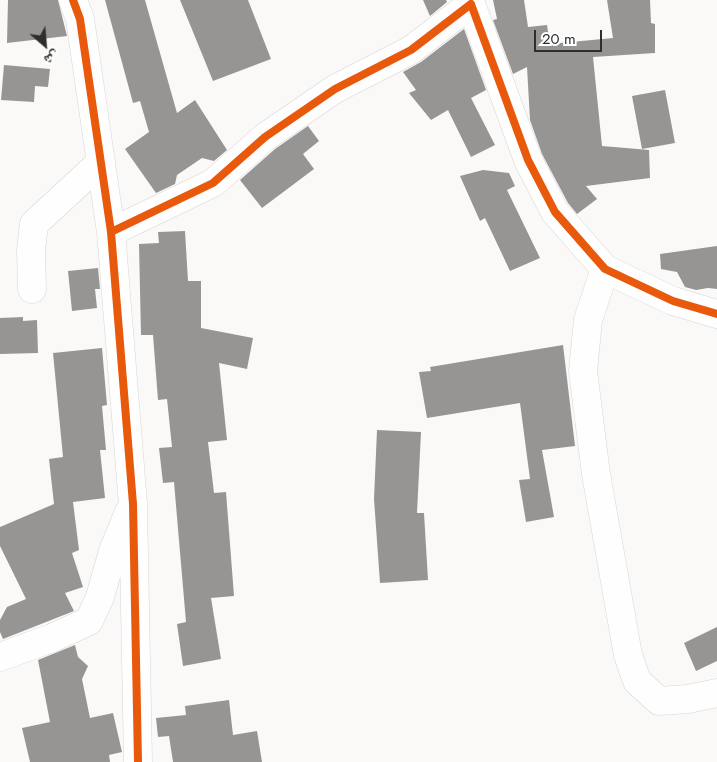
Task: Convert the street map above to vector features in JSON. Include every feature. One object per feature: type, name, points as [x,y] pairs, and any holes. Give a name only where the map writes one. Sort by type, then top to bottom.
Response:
[{"type":"street","points":[[73,0],[80,19],[111,232],[133,504],[138,762]]},
{"type":"street","points":[[111,232],[213,183],[273,132],[335,89],[411,50],[472,2],[528,160],[555,212],[605,269],[673,301],[717,314]]},
{"type":"street","points":[[32,289],[31,250],[34,224],[101,162]]},
{"type":"street","points":[[605,269],[588,320],[583,372],[596,474],[628,655],[637,681],[659,701],[688,699],[717,693]]},
{"type":"street","points":[[0,657],[52,638],[89,621],[100,597],[113,551],[133,504]]},
{"type":"building","points":[[8,0],[58,0],[67,36],[7,43]]},
{"type":"building","points":[[105,0],[145,0],[177,113],[195,100],[227,150],[214,161],[202,158],[177,175],[175,184],[156,193],[125,149],[149,132],[140,101],[133,103]]},
{"type":"building","points":[[180,0],[248,0],[271,59],[213,81]]},
{"type":"building","points":[[423,0],[446,0],[447,2],[430,16]]},
{"type":"building","points":[[493,0],[524,0],[528,27],[547,25],[550,44],[613,38],[607,0],[650,0],[651,23],[655,24],[655,53],[593,57],[602,146],[649,150],[650,178],[586,186],[597,199],[577,214],[568,203],[542,154],[530,120],[527,67],[513,74],[493,20],[497,19]]},
{"type":"building","points":[[464,29],[486,90],[471,98],[495,145],[471,157],[448,110],[431,120],[409,93],[416,90],[403,72],[421,62]]},
{"type":"building","points":[[4,65],[50,69],[48,87],[35,86],[34,102],[1,100]]},
{"type":"building","points":[[665,90],[675,143],[642,149],[632,96]]},
{"type":"building","points":[[308,126],[319,141],[303,154],[314,169],[262,208],[240,180],[275,149]]},
{"type":"building","points":[[483,170],[509,173],[515,186],[507,190],[540,258],[510,271],[485,218],[480,221],[460,176]]},
{"type":"building","points":[[185,231],[188,281],[201,281],[201,328],[253,338],[247,369],[219,363],[227,440],[208,442],[214,493],[226,492],[234,596],[211,598],[221,659],[183,666],[177,624],[186,622],[174,482],[163,483],[159,448],[172,447],[167,399],[158,400],[153,335],[141,335],[139,244],[159,243],[158,232]]},
{"type":"building","points":[[717,246],[717,289],[696,290],[685,287],[677,272],[661,269],[660,254]]},
{"type":"building","points":[[98,268],[100,289],[95,289],[97,308],[72,311],[68,271]]},
{"type":"building","points":[[23,317],[23,321],[37,320],[38,353],[0,354],[0,318]]},
{"type":"building","points":[[563,345],[575,446],[542,450],[554,517],[526,522],[519,480],[530,479],[520,403],[427,418],[419,372],[431,371],[430,367]]},
{"type":"building","points":[[102,348],[107,405],[102,406],[106,450],[100,450],[105,498],[73,502],[79,550],[72,553],[83,587],[65,593],[74,611],[3,639],[0,632],[0,620],[7,607],[26,599],[0,546],[0,527],[54,504],[49,459],[63,457],[53,353]]},
{"type":"building","points":[[377,430],[421,432],[417,513],[424,513],[428,580],[380,583],[374,499]]},
{"type":"building","points":[[717,627],[717,661],[696,671],[684,643]]},
{"type":"building","points":[[75,645],[78,657],[88,666],[82,679],[90,718],[113,713],[122,752],[109,755],[110,762],[30,762],[22,728],[50,722],[38,660]]},
{"type":"building","points":[[229,700],[233,735],[257,731],[262,762],[173,762],[169,736],[158,737],[156,718],[186,715],[185,706]]},
{"type":"cycle path","points":[[73,0],[80,19],[111,232],[133,504],[138,762]]},
{"type":"cycle path","points":[[111,232],[213,183],[265,137],[335,89],[411,50],[471,4],[528,160],[555,212],[605,269],[673,301],[717,314]]}]
